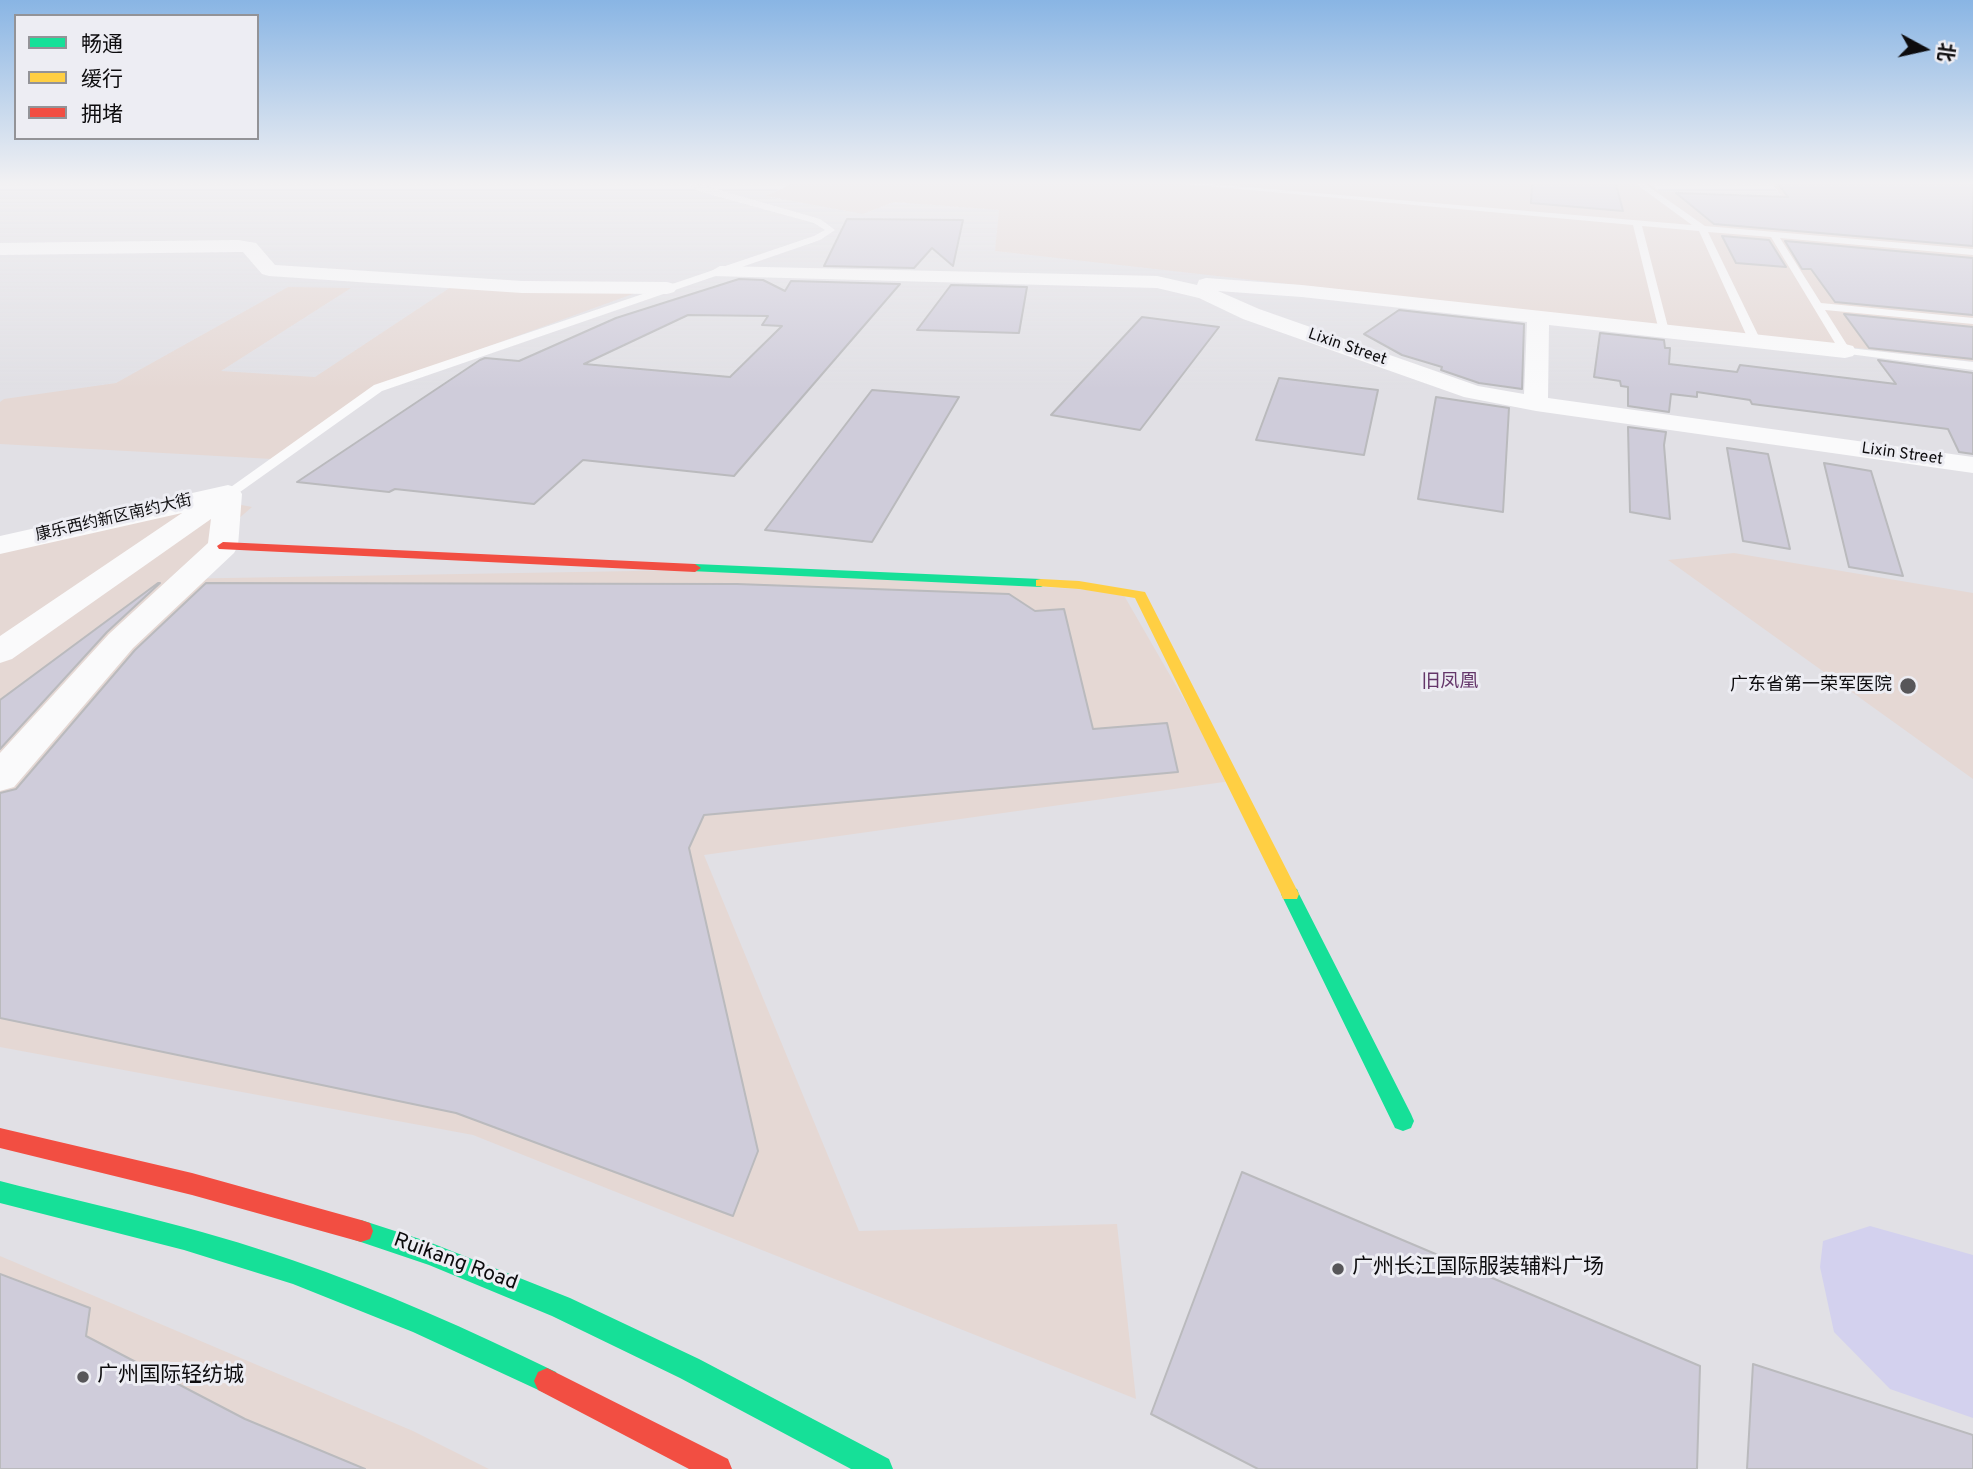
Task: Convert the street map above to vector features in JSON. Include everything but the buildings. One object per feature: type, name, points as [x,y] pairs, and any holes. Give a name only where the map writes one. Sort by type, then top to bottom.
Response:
[{"type":"street","points":[[254,253],[269,270],[522,287],[667,288]]},
{"type":"street","name":"Lixin Street","points":[[720,272],[1157,282],[1206,293],[1251,314],[1474,392],[1536,404],[1973,465]]},
{"type":"street","points":[[1157,282],[1303,291],[1845,351]]},
{"type":"street","points":[[1536,404],[1538,317]]},
{"type":"street","points":[[0,778],[121,641],[223,545],[228,494]]},
{"type":"street","points":[[0,652],[228,494]]},
{"type":"street","name":"康乐西约新区南约大街","points":[[0,545],[228,494]]},
{"type":"street","points":[[0,571],[68,528]]},
{"type":"street","points":[[223,545],[1079,585],[1140,595],[1403,1121]]},
{"type":"street","name":"Ruikang Road","points":[[0,1138],[197,1184],[302,1212],[400,1242],[506,1281],[623,1333],[879,1469]]},
{"type":"street","points":[[0,1192],[262,1264],[330,1286],[452,1337],[635,1424],[718,1469]]},
{"type":"lane","points":[[228,494],[378,388],[775,253]]},
{"type":"lane","points":[[1644,253],[1664,331]]},
{"type":"lane","points":[[1714,253],[1755,341]]},
{"type":"lane","points":[[1785,253],[1845,351],[1973,366]]},
{"type":"lane","points":[[1817,306],[1973,321]]},
{"type":"shaded area","points":[[1009,253],[1973,253],[1973,361]]},
{"type":"shaded area","points":[[288,287],[351,288],[221,371],[315,377],[451,287],[641,291],[374,388],[272,459],[0,444],[0,402],[4,399],[116,383]]},
{"type":"shaded area","points":[[200,497],[252,507],[169,579],[752,569],[1122,592],[1231,781],[704,855],[859,1231],[1117,1224],[1136,1399],[473,1135],[0,1047],[0,550]]},
{"type":"shaded area","name":"广东省第一荣军医院","points":[[1734,553],[1973,593],[1973,779],[1668,560]]},
{"type":"shaded area","points":[[1870,1226],[1973,1255],[1973,1418],[1890,1389],[1834,1332],[1820,1267],[1823,1241]]},
{"type":"shaded area","name":"广州国际轻纺城","points":[[0,1256],[413,1431],[489,1469],[0,1469]]},
{"type":"traffic: fast","points":[[695,568],[1041,583]]},
{"type":"traffic: fast","points":[[1290,894],[1403,1121]]},
{"type":"traffic: fast","points":[[0,1192],[184,1239],[293,1272],[422,1323],[547,1381]]},
{"type":"traffic: fast","points":[[361,1231],[429,1253],[561,1307],[689,1369],[879,1469]]},
{"type":"traffic: slow","points":[[1041,583],[1079,585],[1140,595],[1290,894]]},
{"type":"traffic: jam","points":[[223,546],[695,568]]},
{"type":"traffic: jam","points":[[0,1138],[192,1184],[361,1231]]},
{"type":"traffic: jam","points":[[547,1381],[718,1469]]},
{"type":"place","name":"广东省第一荣军医院","points":[[1908,686]]},
{"type":"place","name":"广州长江国际服装辅料广场","points":[[1338,1269]]},
{"type":"place","name":"广州国际轻纺城","points":[[83,1377]]},
{"type":"district","name":"旧凤凰","points":[[1450,683]]}]
